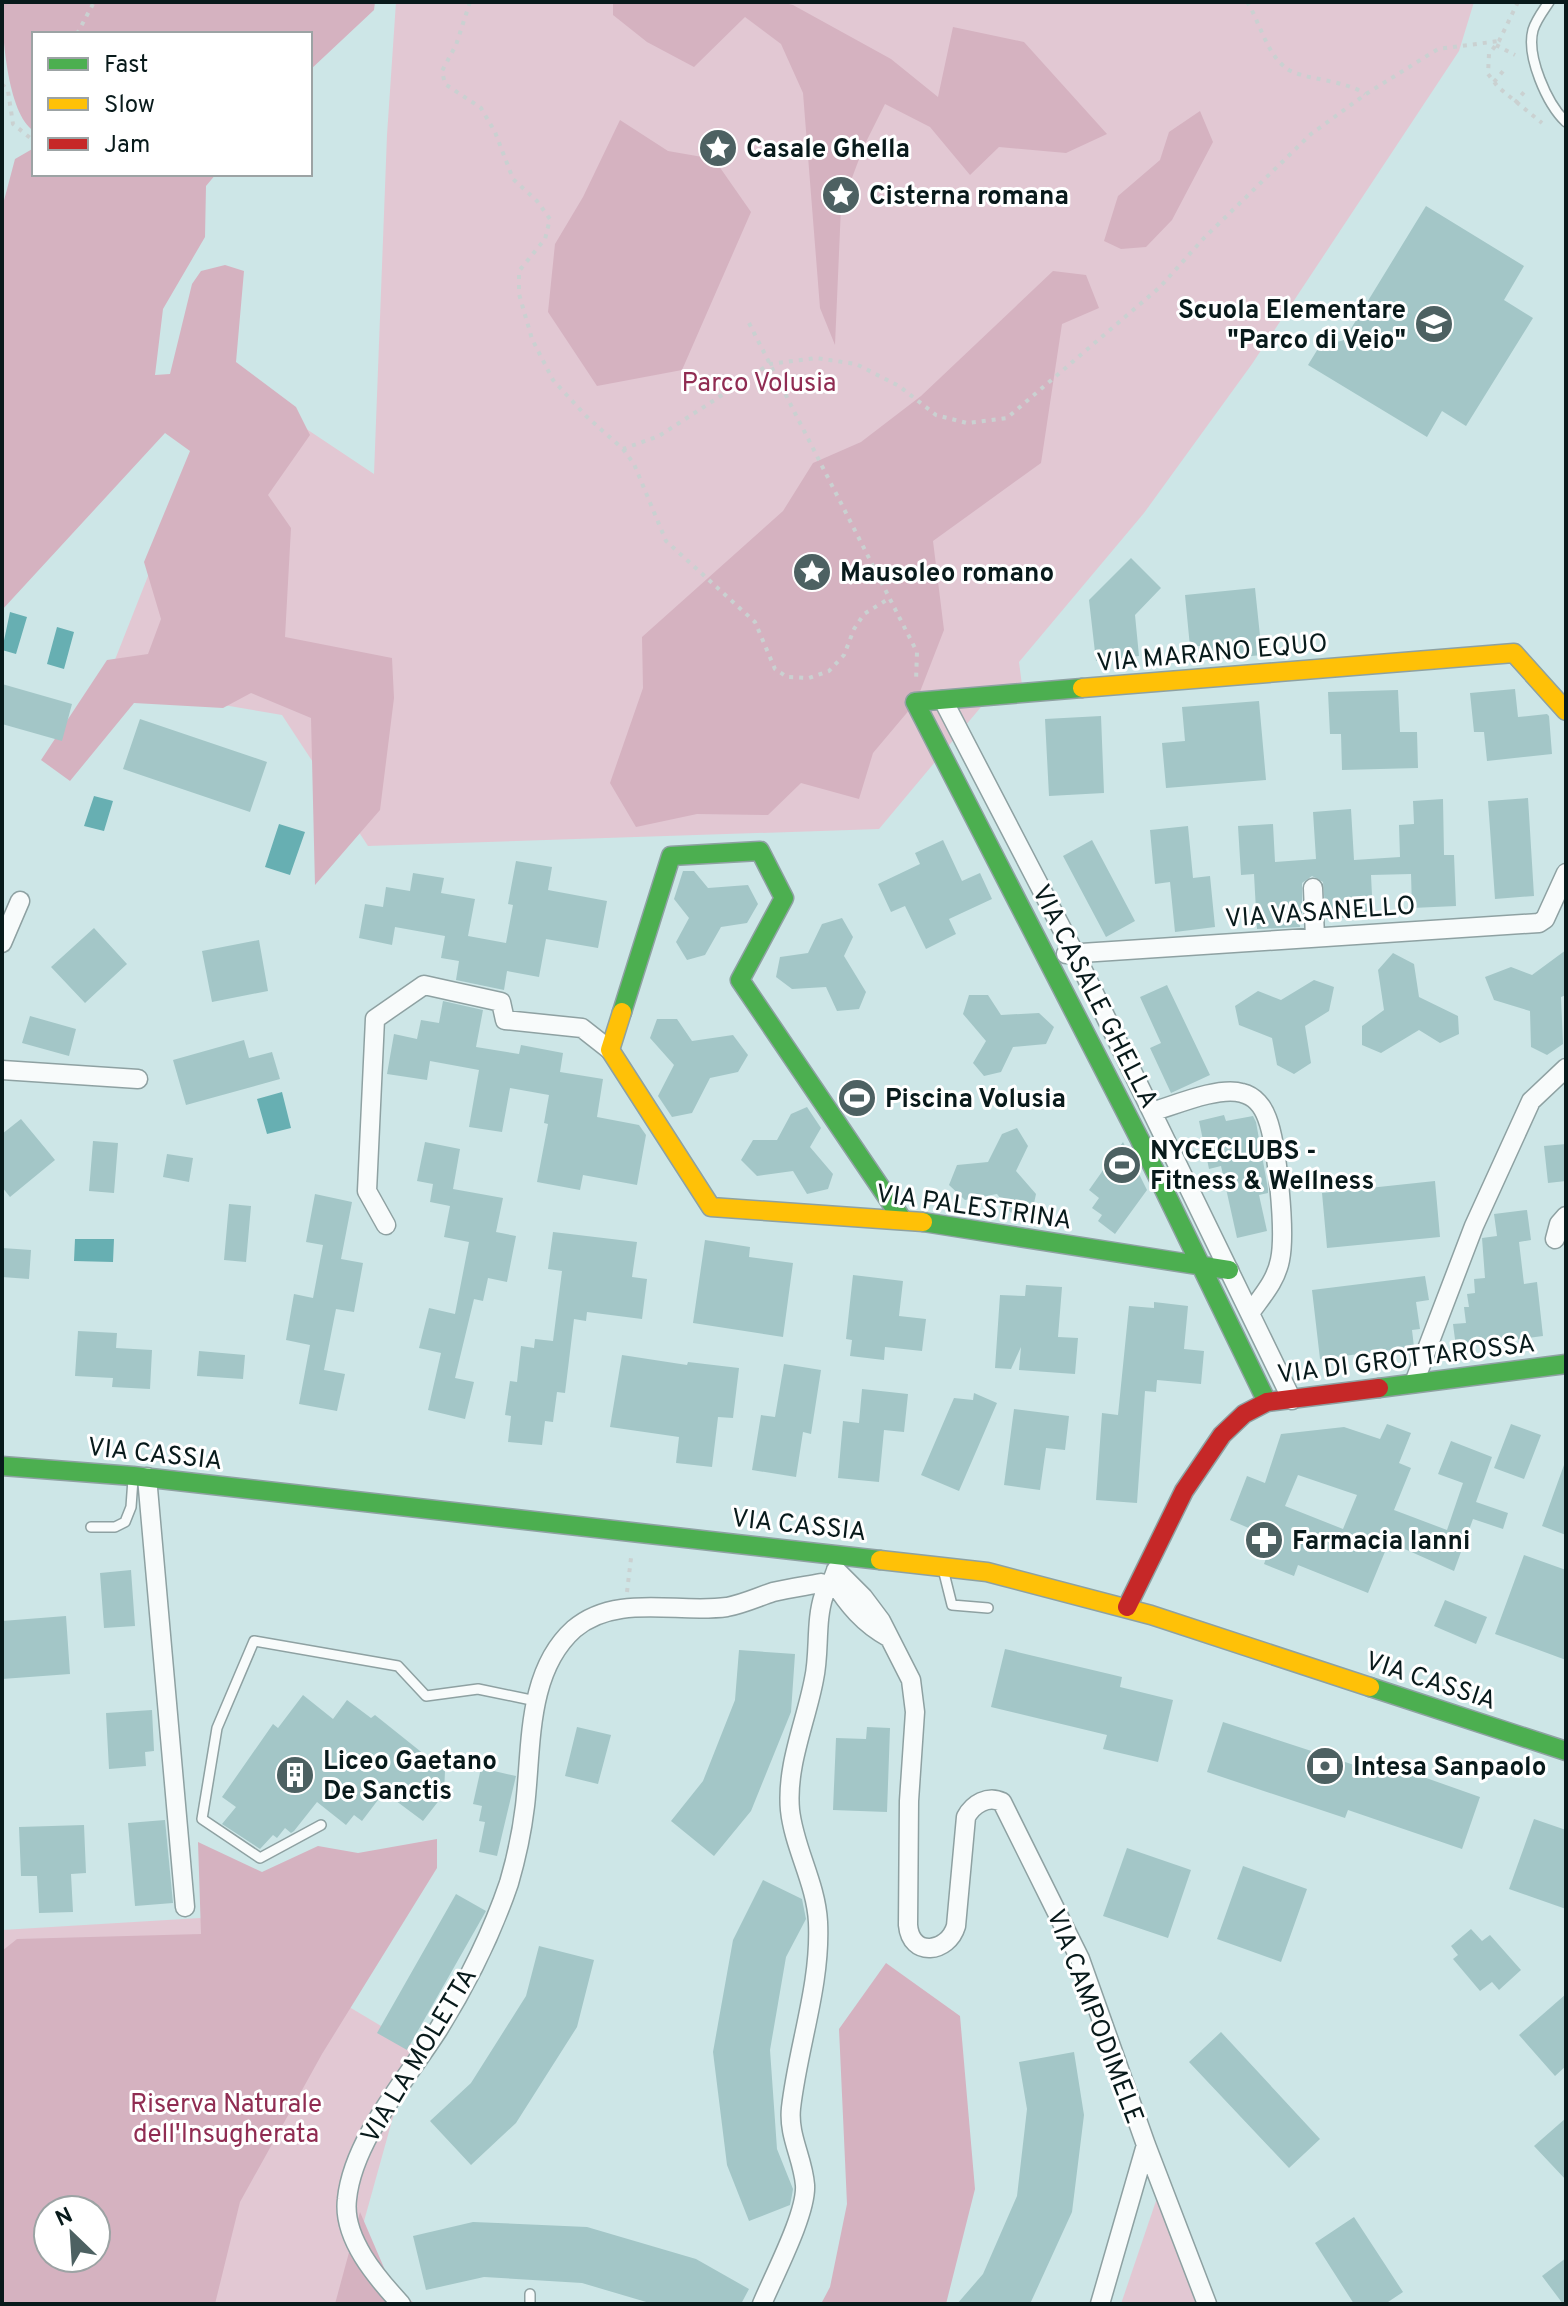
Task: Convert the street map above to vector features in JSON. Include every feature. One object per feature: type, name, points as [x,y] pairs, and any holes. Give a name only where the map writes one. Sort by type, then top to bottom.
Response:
[{"type":"street","name":"VIA MARANO EQUO","points":[[915,702],[1514,653],[1566,711]]},
{"type":"street","name":"VIA CASALE GHELLA","points":[[943,700],[1075,954],[1292,1400]]},
{"type":"street","name":"VIA CASALE GHELLA","points":[[915,702],[1204,1267],[1267,1402]]},
{"type":"street","points":[[386,1225],[367,1191],[375,1019],[424,985],[501,1002],[505,1020],[582,1028],[610,1050],[671,856],[760,851],[784,898],[740,980],[902,1219]]},
{"type":"street","name":"VIA VASANELLO","points":[[1047,956],[1539,923],[1545,919],[1566,873]]},
{"type":"street","points":[[1313,888],[1315,938]]},
{"type":"street","points":[[2,943],[20,901]]},
{"type":"street","name":"VIA PALESTRINA","points":[[610,1050],[711,1207],[902,1219],[1229,1270]]},
{"type":"street","points":[[1414,1383],[1474,1226],[1531,1101],[1566,1068]]},
{"type":"street","points":[[2,1070],[138,1079]]},
{"type":"street","points":[[1152,1112],[1219,1093],[1243,1093],[1260,1103],[1268,1120],[1280,1195],[1281,1257],[1275,1279],[1250,1313]]},
{"type":"street","points":[[1555,1239],[1559,1224],[1566,1216]]},
{"type":"street","name":"VIA DI GROTTAROSSA","points":[[1127,1607],[1203,1459],[1234,1423],[1257,1406],[1267,1402],[1566,1364]]},
{"type":"street","name":"VIA CASSIA","points":[[2,1466],[140,1477],[811,1552],[831,1576],[942,1565],[1005,1575],[1127,1607],[1566,1751]]},
{"type":"street","points":[[140,1477],[185,1907]]},
{"type":"street","name":"VIA CAMPODIMELE","points":[[811,1552],[851,1607],[870,1627],[888,1637],[911,1680],[915,1702],[909,1801],[908,1925],[911,1937],[919,1946],[929,1949],[941,1947],[952,1936],[956,1926],[966,1817],[985,1801],[1002,1802],[1080,1959],[1207,2304]]},
{"type":"street","points":[[762,2304],[795,2227],[806,2187],[791,2133],[791,2108],[812,1995],[818,1918],[794,1833],[790,1798],[795,1754],[818,1658],[819,1624],[831,1576]]},
{"type":"street","name":"VIA LA MOLETTA","points":[[401,2304],[377,2278],[360,2248],[349,2221],[347,2195],[358,2157],[454,2004],[504,1895],[525,1810],[536,1701],[549,1662],[571,1632],[596,1616],[625,1609],[728,1606],[831,1576]]},
{"type":"street","points":[[1100,2304],[1146,2145]]},
{"type":"lane","points":[[1549,2],[1534,27],[1533,50],[1547,94],[1554,109],[1566,122]]},
{"type":"lane","points":[[91,1527],[115,1527],[125,1522],[140,1477]]},
{"type":"lane","points":[[942,1565],[952,1605],[988,1608]]},
{"type":"lane","points":[[321,1825],[260,1858],[202,1819],[217,1728],[254,1641],[398,1666],[426,1696],[478,1689],[536,1701]]},
{"type":"path","points":[[78,32],[94,2]]},
{"type":"path","points":[[470,2],[456,45],[442,71],[445,84],[481,108],[495,132],[513,179],[537,201],[550,219],[545,239],[519,271],[519,294],[532,339],[553,380],[586,416],[623,449],[634,464],[666,541],[755,622],[775,669],[787,677],[809,678],[829,671],[844,655],[854,629],[864,614],[890,598]]},
{"type":"path","points":[[1247,2],[1271,49],[1287,70],[1355,87],[1366,94]]},
{"type":"path","points":[[1518,2],[1498,43],[1489,54],[1488,74],[1515,103],[1542,123]]},
{"type":"path","points":[[623,449],[659,436],[770,364],[816,358],[856,364],[899,386],[936,415],[967,423],[1007,418],[1160,287],[1204,238],[1311,134],[1366,94],[1438,49],[1498,43],[1515,55]]},
{"type":"path","points":[[1494,82],[1504,70]]},
{"type":"path","points":[[2,84],[8,91],[13,124],[32,139]]},
{"type":"path","points":[[1515,103],[1524,92]]},
{"type":"path","points":[[749,323],[917,652],[915,702]]},
{"type":"path","points":[[625,1609],[631,1558]]},
{"type":"green space","points":[[2,2],[375,2],[374,10],[312,68],[312,32],[32,32],[32,129],[25,122],[12,91]]},
{"type":"green space","name":"Parco Volusia","points":[[396,2],[1474,2],[1459,51],[1252,364],[1144,513],[1019,662],[1023,693],[991,695],[879,829],[368,846],[282,715],[105,685],[227,376],[374,474],[387,135]]},
{"type":"green space","points":[[613,2],[780,2],[793,5],[891,59],[938,97],[953,27],[1024,42],[1107,134],[1066,153],[999,147],[970,175],[930,127],[885,104],[864,146],[841,207],[835,345],[820,308],[803,93],[781,44],[745,17],[694,67],[647,42],[613,15]]},
{"type":"green space","points":[[1200,111],[1213,142],[1172,220],[1146,247],[1121,249],[1104,241],[1118,196],[1160,160],[1169,132]]},
{"type":"green space","points":[[620,120],[668,151],[714,159],[751,212],[682,370],[597,386],[548,312],[555,244],[583,197]]},
{"type":"green space","points":[[32,149],[32,176],[214,176],[206,186],[205,237],[163,309],[155,375],[170,374],[192,284],[201,271],[225,265],[244,271],[236,362],[296,407],[310,435],[268,495],[291,528],[285,637],[392,658],[394,698],[380,810],[315,885],[311,718],[251,693],[223,708],[134,703],[70,781],[41,760],[107,660],[148,654],[161,619],[144,562],[190,451],[165,433],[2,610],[2,208],[15,159]]},
{"type":"green space","points":[[1053,271],[1086,275],[1099,308],[1062,324],[1041,463],[933,541],[944,630],[916,702],[873,753],[859,799],[801,783],[768,815],[697,814],[636,827],[610,783],[643,688],[642,637],[783,511],[813,463],[861,442],[921,396]]},
{"type":"green space","name":"Riserva Naturale dell'Insugherata","points":[[437,1839],[437,1868],[322,2054],[240,2202],[215,2304],[2,2304],[2,1951],[17,1939],[201,1934],[198,1842],[262,1872],[318,1846],[358,1853]]},
{"type":"green space","name":"Riserva Naturale dell'Insugherata","points":[[200,1918],[413,2045],[341,2304],[2,2304],[2,1930]]},
{"type":"green space","points":[[886,1963],[960,2016],[975,2189],[946,2304],[821,2304],[830,2287],[847,2204],[839,2029]]},
{"type":"green space","points":[[1158,2195],[1196,2304],[1121,2304]]},
{"type":"green space","points":[[360,2212],[391,2284],[415,2304],[335,2304]]},
{"type":"water","points":[[10,612],[27,617],[16,654],[2,650]]},
{"type":"water","points":[[57,627],[74,632],[64,669],[47,664]]},
{"type":"water","points":[[94,796],[113,801],[104,831],[84,826]]},
{"type":"water","points":[[279,824],[305,832],[290,875],[265,867]]},
{"type":"water","points":[[282,1092],[291,1128],[267,1134],[257,1099]]},
{"type":"water","points":[[75,1239],[114,1239],[113,1262],[74,1261]]},
{"type":"building","points":[[1426,206],[1524,266],[1504,300],[1533,318],[1466,426],[1442,411],[1427,437],[1308,365],[1319,347],[1344,340]]},
{"type":"building","points":[[1131,558],[1161,588],[1135,615],[1139,656],[1096,661],[1089,600]]},
{"type":"building","points":[[1255,588],[1262,655],[1210,660],[1209,645],[1190,647],[1185,595]]},
{"type":"building","points":[[2,684],[72,704],[62,741],[2,724]]},
{"type":"building","points":[[1515,689],[1518,717],[1549,716],[1552,754],[1487,761],[1484,732],[1474,732],[1470,693]]},
{"type":"building","points":[[1398,690],[1400,732],[1417,732],[1418,768],[1342,770],[1341,734],[1330,734],[1328,692]]},
{"type":"building","points":[[1259,701],[1266,780],[1166,788],[1162,743],[1185,741],[1182,707]]},
{"type":"building","points":[[1101,716],[1104,793],[1049,796],[1045,719]]},
{"type":"building","points":[[140,719],[267,762],[250,812],[123,769]]},
{"type":"building","points":[[1528,798],[1534,896],[1495,899],[1488,801]]},
{"type":"building","points":[[1443,799],[1444,855],[1454,855],[1456,906],[1412,908],[1411,874],[1371,875],[1373,916],[1326,919],[1323,882],[1312,876],[1302,883],[1300,927],[1257,929],[1254,874],[1241,875],[1238,826],[1273,824],[1275,862],[1316,859],[1313,812],[1351,809],[1354,860],[1400,857],[1399,825],[1414,824],[1413,801]]},
{"type":"building","points":[[1188,826],[1193,878],[1210,876],[1215,927],[1175,932],[1170,882],[1155,884],[1150,830]]},
{"type":"building","points":[[943,840],[962,881],[980,873],[992,899],[949,919],[956,934],[926,949],[905,906],[891,912],[878,884],[920,864],[915,853]]},
{"type":"building","points":[[1092,840],[1135,921],[1106,937],[1063,856]]},
{"type":"building","points":[[516,861],[552,867],[548,890],[607,901],[598,948],[546,939],[539,977],[507,971],[504,990],[456,980],[459,961],[441,958],[445,936],[395,927],[392,945],[359,938],[365,904],[383,907],[386,887],[410,891],[413,873],[444,878],[441,893],[475,899],[468,936],[506,943],[513,905],[508,904]]},
{"type":"building","points":[[683,871],[694,871],[708,888],[748,885],[758,904],[747,923],[721,927],[705,955],[687,960],[676,942],[689,918],[674,899]]},
{"type":"building","points":[[842,918],[853,937],[844,956],[866,992],[859,1009],[837,1011],[826,987],[792,989],[776,977],[780,957],[808,953],[822,924]]},
{"type":"building","points":[[94,928],[127,964],[85,1003],[51,967]]},
{"type":"building","points":[[259,940],[268,991],[212,1002],[202,951]]},
{"type":"building","points":[[1566,950],[1566,995],[1561,997],[1563,1044],[1547,1055],[1531,1047],[1530,1011],[1494,1000],[1485,977],[1511,967],[1532,975]]},
{"type":"building","points":[[1393,953],[1414,964],[1419,997],[1458,1016],[1459,1034],[1440,1043],[1419,1030],[1381,1053],[1362,1045],[1362,1026],[1384,1010],[1378,970]]},
{"type":"building","points":[[1314,980],[1334,987],[1329,1011],[1305,1026],[1311,1063],[1294,1074],[1277,1065],[1272,1038],[1239,1025],[1235,1006],[1258,991],[1281,1000]]},
{"type":"building","points":[[1167,985],[1210,1075],[1171,1093],[1150,1048],[1161,1043],[1140,997]]},
{"type":"building","points":[[969,995],[988,995],[1001,1015],[1039,1013],[1054,1027],[1046,1044],[1013,1047],[1001,1072],[984,1076],[973,1063],[986,1041],[963,1014]]},
{"type":"building","points":[[443,1001],[483,1010],[476,1047],[519,1054],[521,1045],[563,1053],[560,1072],[603,1079],[597,1117],[639,1125],[646,1135],[637,1185],[583,1175],[580,1190],[537,1182],[548,1124],[544,1123],[549,1095],[510,1088],[502,1132],[469,1127],[479,1070],[430,1061],[427,1080],[387,1074],[394,1034],[417,1039],[421,1020],[439,1023]]},
{"type":"building","points":[[30,1016],[76,1029],[69,1056],[22,1043]]},
{"type":"building","points":[[657,1019],[677,1019],[692,1041],[733,1035],[748,1055],[738,1072],[710,1078],[692,1113],[672,1117],[658,1096],[674,1065],[650,1038]]},
{"type":"building","points":[[244,1040],[249,1058],[272,1052],[280,1079],[186,1105],[173,1060]]},
{"type":"building","points":[[807,1107],[821,1128],[810,1147],[833,1174],[828,1189],[807,1194],[793,1171],[757,1176],[741,1160],[753,1140],[777,1140],[791,1114]]},
{"type":"building","points":[[1224,1115],[1226,1121],[1253,1116],[1256,1122],[1268,1189],[1268,1193],[1259,1195],[1267,1231],[1237,1238],[1221,1166],[1209,1169],[1199,1121]]},
{"type":"building","points":[[21,1119],[55,1160],[10,1197],[2,1187],[2,1134]]},
{"type":"building","points":[[1017,1128],[1028,1146],[1016,1171],[1036,1194],[1033,1208],[1011,1213],[997,1194],[965,1200],[949,1185],[957,1165],[988,1162],[1002,1134]]},
{"type":"building","points":[[93,1141],[118,1143],[114,1193],[89,1191]]},
{"type":"building","points":[[425,1142],[460,1149],[453,1189],[503,1198],[496,1232],[516,1236],[507,1282],[488,1278],[483,1301],[474,1299],[455,1378],[474,1382],[465,1419],[428,1410],[441,1353],[419,1348],[429,1308],[455,1314],[469,1242],[444,1237],[450,1206],[430,1202],[433,1184],[417,1181]]},
{"type":"building","name":"NYCECLUBS - Fitness & Wellness","points":[[1123,1142],[1147,1190],[1115,1234],[1098,1221],[1102,1215],[1092,1208],[1099,1198],[1089,1190]]},
{"type":"building","points":[[1566,1144],[1566,1181],[1548,1183],[1544,1146]]},
{"type":"building","points":[[167,1154],[193,1158],[189,1182],[163,1177]]},
{"type":"building","points":[[1435,1181],[1440,1237],[1327,1248],[1322,1193]]},
{"type":"building","points":[[315,1194],[352,1202],[341,1259],[363,1263],[354,1312],[336,1309],[324,1370],[345,1374],[337,1411],[299,1404],[310,1345],[286,1340],[294,1294],[313,1298],[323,1245],[306,1242]]},
{"type":"building","points":[[229,1204],[251,1206],[246,1262],[224,1260]]},
{"type":"building","points":[[1527,1210],[1531,1240],[1519,1242],[1524,1284],[1537,1282],[1543,1336],[1456,1347],[1453,1324],[1466,1323],[1464,1307],[1469,1307],[1467,1294],[1475,1293],[1474,1279],[1485,1278],[1482,1238],[1497,1236],[1494,1214]]},
{"type":"building","points":[[553,1232],[637,1242],[632,1277],[647,1279],[642,1319],[587,1312],[586,1321],[574,1319],[565,1393],[557,1392],[553,1422],[545,1421],[542,1445],[508,1442],[511,1416],[505,1415],[510,1381],[517,1382],[521,1346],[534,1348],[535,1339],[553,1341],[562,1271],[548,1269]]},
{"type":"building","points":[[705,1240],[750,1247],[749,1257],[793,1263],[783,1337],[693,1323]]},
{"type":"building","points":[[2,1248],[31,1250],[29,1279],[2,1277]]},
{"type":"building","points":[[853,1275],[903,1281],[899,1316],[926,1319],[922,1351],[885,1347],[884,1360],[850,1356],[852,1340],[846,1339]]},
{"type":"building","points":[[1425,1276],[1429,1300],[1416,1302],[1420,1329],[1412,1330],[1414,1347],[1320,1359],[1312,1290]]},
{"type":"building","points":[[1026,1285],[1062,1287],[1058,1337],[1078,1338],[1075,1374],[1019,1370],[1021,1347],[1011,1369],[995,1368],[1000,1295],[1025,1296]]},
{"type":"building","points":[[1154,1302],[1188,1306],[1184,1349],[1204,1351],[1201,1384],[1157,1380],[1156,1392],[1145,1391],[1137,1503],[1096,1500],[1102,1413],[1118,1415],[1129,1306],[1154,1308]]},
{"type":"building","points":[[78,1331],[117,1333],[116,1348],[152,1350],[150,1389],[112,1387],[113,1378],[75,1376]]},
{"type":"building","points":[[199,1351],[245,1355],[243,1379],[197,1376]]},
{"type":"building","points":[[622,1355],[687,1365],[688,1362],[739,1368],[733,1418],[718,1417],[712,1467],[676,1463],[679,1437],[610,1427]]},
{"type":"building","points":[[784,1364],[821,1370],[811,1434],[803,1432],[796,1477],[752,1470],[761,1415],[775,1417]]},
{"type":"building","points":[[862,1389],[908,1394],[904,1432],[884,1430],[879,1482],[838,1478],[843,1421],[859,1423]]},
{"type":"building","points":[[974,1393],[997,1403],[959,1491],[921,1475],[954,1398],[973,1400]]},
{"type":"building","points":[[1014,1409],[1069,1416],[1065,1450],[1046,1448],[1040,1490],[1004,1485]]},
{"type":"building","points":[[1387,1424],[1411,1433],[1399,1463],[1411,1468],[1394,1510],[1447,1530],[1463,1483],[1438,1474],[1451,1441],[1492,1457],[1476,1502],[1508,1513],[1503,1529],[1473,1519],[1454,1571],[1389,1542],[1368,1593],[1298,1565],[1294,1576],[1264,1564],[1268,1553],[1245,1544],[1251,1529],[1230,1520],[1247,1476],[1265,1483],[1281,1434],[1344,1427],[1380,1439]],"holes":[[[1298,1475],[1357,1495],[1343,1529],[1285,1506]]]},
{"type":"building","points":[[1511,1424],[1541,1435],[1524,1479],[1494,1468]]},
{"type":"building","points":[[1566,1465],[1566,1535],[1542,1526]]},
{"type":"building","points":[[1524,1555],[1566,1570],[1566,1660],[1495,1634]]},
{"type":"building","points":[[131,1570],[135,1626],[104,1628],[100,1573]]},
{"type":"building","points":[[1445,1600],[1487,1617],[1476,1644],[1434,1626]]},
{"type":"building","points":[[66,1616],[70,1674],[2,1679],[2,1621]]},
{"type":"building","points":[[1005,1649],[1122,1677],[1120,1687],[1173,1700],[1158,1762],[1103,1749],[1107,1735],[991,1707]]},
{"type":"building","points":[[739,1650],[795,1654],[791,1712],[751,1811],[714,1856],[671,1821],[703,1781],[735,1700]]},
{"type":"building","name":"Liceo Gaetano De Sanctis","points":[[303,1695],[333,1719],[347,1700],[371,1718],[375,1715],[445,1771],[444,1794],[423,1821],[384,1792],[362,1821],[354,1815],[346,1825],[317,1802],[294,1831],[291,1833],[285,1828],[277,1838],[273,1835],[260,1849],[222,1824],[236,1807],[222,1797],[273,1724],[278,1728]]},
{"type":"building","points":[[152,1710],[154,1751],[145,1752],[146,1766],[109,1769],[106,1713]]},
{"type":"building","points":[[1223,1722],[1391,1777],[1395,1767],[1480,1797],[1462,1849],[1348,1810],[1345,1818],[1207,1772]]},
{"type":"building","points":[[577,1727],[611,1735],[598,1784],[565,1776]]},
{"type":"building","points":[[867,1727],[890,1728],[887,1812],[833,1810],[836,1738],[866,1739]]},
{"type":"building","points":[[481,1768],[516,1776],[497,1856],[479,1852],[485,1822],[479,1821],[482,1806],[473,1804]]},
{"type":"building","points":[[1534,1819],[1566,1830],[1566,1909],[1509,1889]]},
{"type":"building","points":[[165,1820],[173,1903],[135,1906],[128,1823]]},
{"type":"building","points":[[84,1825],[86,1873],[71,1874],[73,1912],[39,1913],[37,1876],[21,1876],[19,1827]]},
{"type":"building","points":[[1127,1848],[1191,1870],[1168,1938],[1103,1916]]},
{"type":"building","points":[[1243,1866],[1307,1889],[1281,1962],[1217,1939]]},
{"type":"building","points":[[763,1880],[802,1899],[806,1919],[786,1957],[770,2050],[777,2149],[793,2189],[792,2195],[790,2205],[749,2221],[727,2165],[713,2052],[733,1940]]},
{"type":"building","points":[[456,1894],[486,1911],[407,2050],[377,2033]]},
{"type":"building","points":[[1471,1929],[1482,1941],[1490,1935],[1521,1970],[1499,1990],[1492,1982],[1480,1991],[1453,1959],[1458,1955],[1451,1946]]},
{"type":"building","points":[[539,1946],[594,1960],[577,2027],[516,2123],[471,2165],[430,2121],[471,2083],[526,1996]]},
{"type":"building","points":[[1566,1994],[1566,2066],[1555,2076],[1519,2035]]},
{"type":"building","points":[[1221,2032],[1320,2139],[1289,2168],[1189,2062]]},
{"type":"building","points":[[1074,2052],[1084,2115],[1072,2212],[1030,2304],[957,2304],[983,2274],[1017,2196],[1027,2109],[1019,2062]]},
{"type":"building","points":[[1566,2118],[1566,2180],[1534,2146]]},
{"type":"building","points":[[1354,2217],[1403,2292],[1385,2304],[1354,2304],[1315,2243]]},
{"type":"building","points":[[473,2222],[587,2227],[696,2259],[749,2289],[741,2304],[653,2304],[582,2283],[484,2277],[426,2290],[413,2236]]},
{"type":"building","points":[[1566,2258],[1566,2304],[1563,2304],[1542,2276]]},
{"type":"traffic: fast","points":[[1082,688],[915,702],[1139,1138],[1267,1402]]},
{"type":"traffic: fast","points":[[622,1012],[671,856],[760,851],[784,898],[740,980],[902,1219]]},
{"type":"traffic: fast","points":[[923,1222],[1229,1270]]},
{"type":"traffic: fast","points":[[1379,1388],[1566,1364]]},
{"type":"traffic: fast","points":[[2,1466],[133,1476],[880,1560]]},
{"type":"traffic: fast","points":[[1370,1687],[1566,1751]]},
{"type":"traffic: slow","points":[[1082,688],[1514,653],[1566,711]]},
{"type":"traffic: slow","points":[[622,1012],[610,1050],[711,1207],[923,1222]]},
{"type":"traffic: slow","points":[[880,1560],[987,1572],[1151,1615],[1370,1687]]},
{"type":"traffic: jam","points":[[1127,1607],[1184,1491],[1222,1435],[1244,1414],[1267,1402],[1379,1388]]},
{"type":"place","name":"Casale Ghella","points":[[718,148]]},
{"type":"place","name":"Cisterna romana","points":[[841,195]]},
{"type":"place","name":"Scuola Elementare \"Parco di Veio\"","points":[[1434,324]]},
{"type":"place","name":"Mausoleo romano","points":[[812,572]]},
{"type":"place","name":"Piscina Volusia","points":[[857,1098]]},
{"type":"place","name":"NYCECLUBS - Fitness & Wellness","points":[[1122,1165]]},
{"type":"place","name":"Farmacia Ianni","points":[[1264,1540]]},
{"type":"place","name":"Intesa Sanpaolo","points":[[1325,1766]]},
{"type":"place","name":"Liceo Gaetano De Sanctis","points":[[295,1775]]}]
